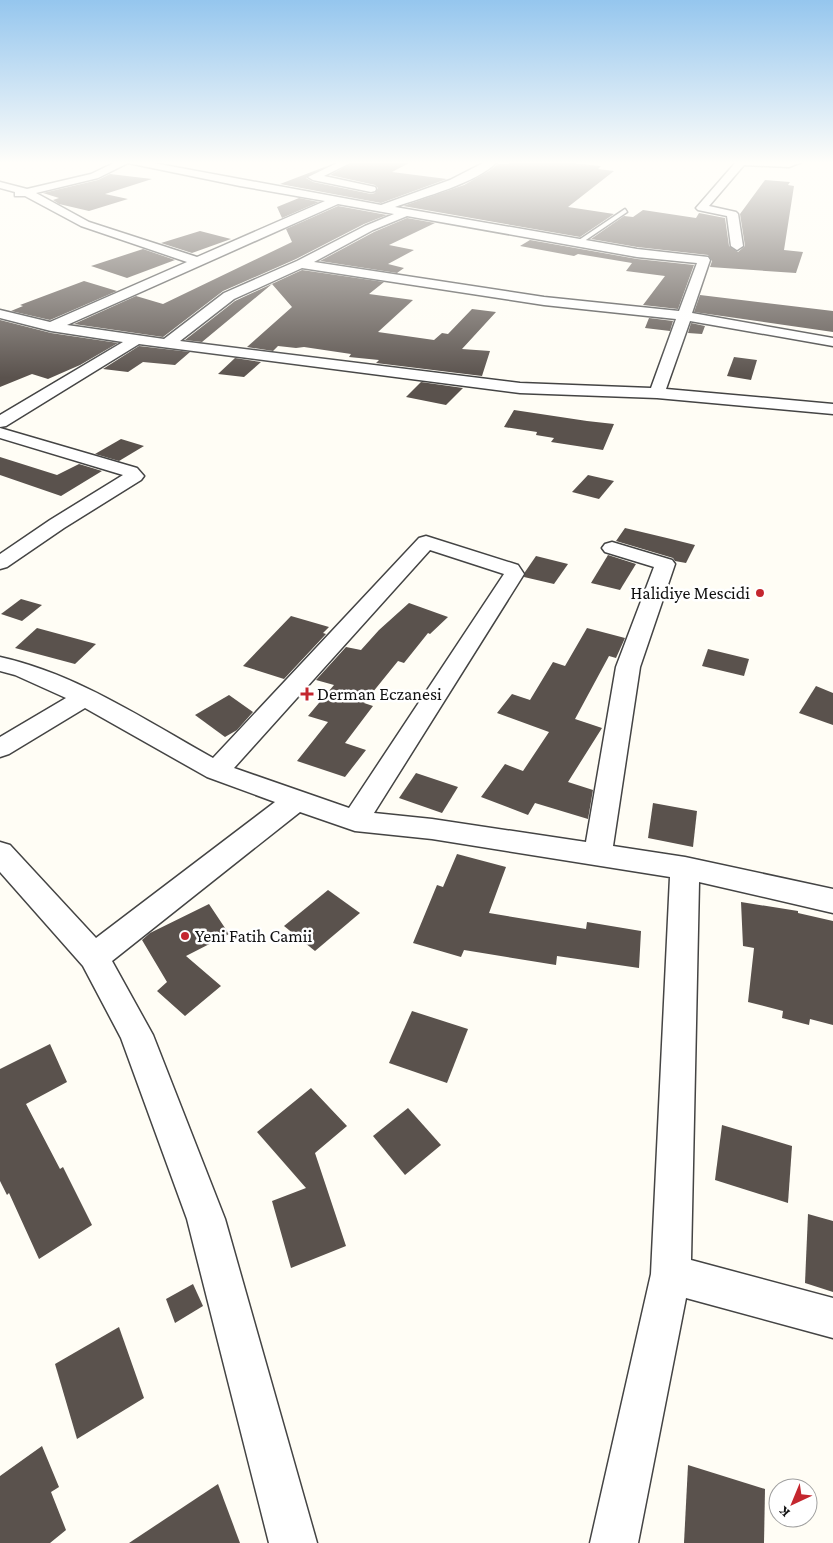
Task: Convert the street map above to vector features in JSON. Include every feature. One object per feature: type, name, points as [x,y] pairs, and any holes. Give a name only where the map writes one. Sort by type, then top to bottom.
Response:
[{"type":"street","points":[[115,234],[196,261]]},
{"type":"street","points":[[50,327],[258,234]]},
{"type":"street","points":[[167,344],[229,296],[301,264],[358,234]]},
{"type":"street","points":[[528,234],[638,253],[704,260],[657,393]]},
{"type":"street","points":[[735,234],[737,246]]},
{"type":"street","points":[[301,264],[544,302],[685,316],[833,342]]},
{"type":"street","points":[[0,314],[50,327],[167,344],[520,388],[657,393],[833,410]]},
{"type":"street","points":[[0,422],[138,339]]},
{"type":"street","points":[[0,433],[131,472],[135,476],[0,563]]},
{"type":"street","points":[[216,771],[426,542],[512,569],[514,574],[354,821]]},
{"type":"street","points":[[598,854],[628,667],[665,564],[612,548]]},
{"type":"street","points":[[0,664],[22,669],[85,697],[216,771],[354,821],[432,829],[685,868],[833,901]]},
{"type":"street","points":[[0,748],[85,697]]},
{"type":"street","points":[[94,957],[295,801]]},
{"type":"street","points":[[0,853],[94,957],[136,1035],[206,1219],[293,1543]]},
{"type":"street","points":[[614,1543],[671,1274],[685,868]]},
{"type":"street","points":[[671,1274],[833,1318]]},
{"type":"lane","points":[[578,243],[591,234]]},
{"type":"building","points":[[190,234],[212,234],[231,239],[192,253],[161,243]]},
{"type":"building","points":[[288,234],[345,234],[296,259],[223,291],[163,337],[74,324],[136,296],[163,304],[292,242]]},
{"type":"building","points":[[370,234],[412,234],[389,245],[414,250],[388,264],[404,268],[397,273],[320,261]]},
{"type":"building","points":[[563,234],[584,234],[580,237]]},
{"type":"building","points":[[598,234],[727,234],[729,246],[738,252],[745,246],[743,234],[786,234],[784,250],[803,252],[796,273],[710,267],[712,261],[708,255],[637,247],[591,239]]},
{"type":"building","points":[[530,240],[637,259],[694,265],[678,309],[643,305],[665,276],[626,271],[632,263],[578,254],[574,256],[520,246]]},
{"type":"building","points":[[143,249],[175,260],[127,278],[91,266]]},
{"type":"building","points":[[302,270],[384,282],[369,294],[413,300],[378,332],[434,340],[442,333],[448,334],[472,309],[496,312],[462,349],[490,351],[482,376],[376,363],[379,360],[349,357],[351,354],[304,347],[278,346],[273,351],[247,347],[292,307],[272,284],[202,342],[185,340],[235,301]]},
{"type":"building","points":[[84,281],[117,291],[50,320],[11,311],[23,306],[20,305]]},
{"type":"building","points":[[700,295],[833,311],[833,332],[694,312]]},
{"type":"building","points":[[649,318],[673,321],[670,331],[645,328]]},
{"type":"building","points":[[0,320],[51,333],[118,343],[80,365],[48,379],[32,374],[0,387]]},
{"type":"building","points":[[691,323],[705,326],[702,334],[688,333]]},
{"type":"building","points":[[139,346],[190,352],[175,365],[143,362],[128,372],[103,369]]},
{"type":"building","points":[[734,357],[757,360],[751,380],[727,376]]},
{"type":"building","points":[[235,358],[261,362],[244,377],[218,374]]},
{"type":"building","points":[[421,382],[463,388],[446,405],[406,397]]},
{"type":"building","points":[[514,410],[614,424],[603,450],[551,442],[554,438],[536,435],[537,432],[504,427]]},
{"type":"building","points":[[121,439],[144,446],[119,461],[95,454]]},
{"type":"building","points":[[0,457],[57,475],[79,464],[102,471],[61,496],[0,475]]},
{"type":"building","points":[[588,475],[614,481],[599,499],[572,492]]},
{"type":"building","points":[[625,528],[695,545],[686,563],[675,561],[673,558],[616,541]]},
{"type":"building","points":[[608,555],[636,564],[620,590],[591,583]]},
{"type":"building","points":[[536,556],[568,564],[554,584],[524,577],[525,572]]},
{"type":"building","points":[[21,599],[42,605],[22,621],[1,614]]},
{"type":"building","points":[[409,603],[448,617],[430,634],[428,633],[404,663],[398,661],[364,703],[373,706],[345,743],[366,750],[345,777],[297,761],[328,722],[308,716],[334,685],[316,680],[346,647],[361,650],[379,630]]},
{"type":"building","points":[[291,616],[329,627],[323,633],[326,634],[284,679],[243,666]]},
{"type":"building","points":[[37,628],[96,644],[75,664],[15,648]]},
{"type":"building","points":[[587,628],[625,638],[616,658],[609,656],[575,719],[602,728],[568,782],[593,790],[588,819],[535,803],[528,815],[481,797],[505,764],[523,771],[549,732],[497,713],[512,694],[530,700],[553,662],[565,666]]},
{"type":"building","points":[[708,649],[749,659],[744,676],[702,666]]},
{"type":"building","points":[[816,686],[833,693],[833,725],[799,713]]},
{"type":"building","points":[[229,695],[253,712],[237,730],[225,737],[195,715]]},
{"type":"building","points":[[416,773],[458,787],[442,813],[399,798]]},
{"type":"building","points":[[653,803],[697,811],[693,847],[648,838]]},
{"type":"building","points":[[457,854],[506,867],[489,913],[586,929],[587,922],[641,931],[639,968],[557,956],[556,965],[464,950],[461,957],[413,943],[437,885],[443,887]]},
{"type":"building","points":[[328,890],[360,913],[315,951],[284,926]]},
{"type":"building","points":[[741,902],[798,911],[798,913],[833,921],[833,1025],[810,1019],[809,1025],[782,1018],[783,1011],[748,1002],[754,948],[743,946]]},
{"type":"building","points":[[209,904],[229,934],[186,956],[221,986],[185,1016],[157,991],[167,982],[142,940],[150,933]]},
{"type":"building","points":[[412,1011],[468,1029],[447,1083],[389,1063]]},
{"type":"building","points":[[50,1044],[67,1082],[26,1104],[60,1169],[63,1167],[92,1225],[39,1259],[9,1193],[7,1195],[0,1181],[0,1069]]},
{"type":"building","points":[[311,1088],[347,1126],[315,1153],[346,1246],[291,1268],[272,1201],[306,1188],[257,1132]]},
{"type":"building","points":[[408,1108],[441,1145],[405,1175],[373,1136]]},
{"type":"building","points":[[722,1125],[792,1146],[788,1203],[715,1180]]},
{"type":"building","points":[[808,1214],[833,1221],[833,1292],[805,1283]]},
{"type":"building","points":[[193,1284],[203,1306],[175,1323],[166,1299]]},
{"type":"building","points":[[119,1327],[144,1398],[77,1439],[55,1364]]},
{"type":"building","points":[[42,1446],[59,1487],[51,1492],[66,1530],[50,1543],[0,1543],[0,1476]]},
{"type":"building","points":[[688,1465],[765,1489],[764,1543],[684,1543]]},
{"type":"building","points":[[218,1484],[240,1543],[129,1543]]},
{"type":"place","name":"Halidiye Mescidi","points":[[760,593]]},
{"type":"place","name":"Derman Eczanesi","points":[[307,694]]},
{"type":"place","name":"Yeni Fatih Camii","points":[[185,936]]}]
